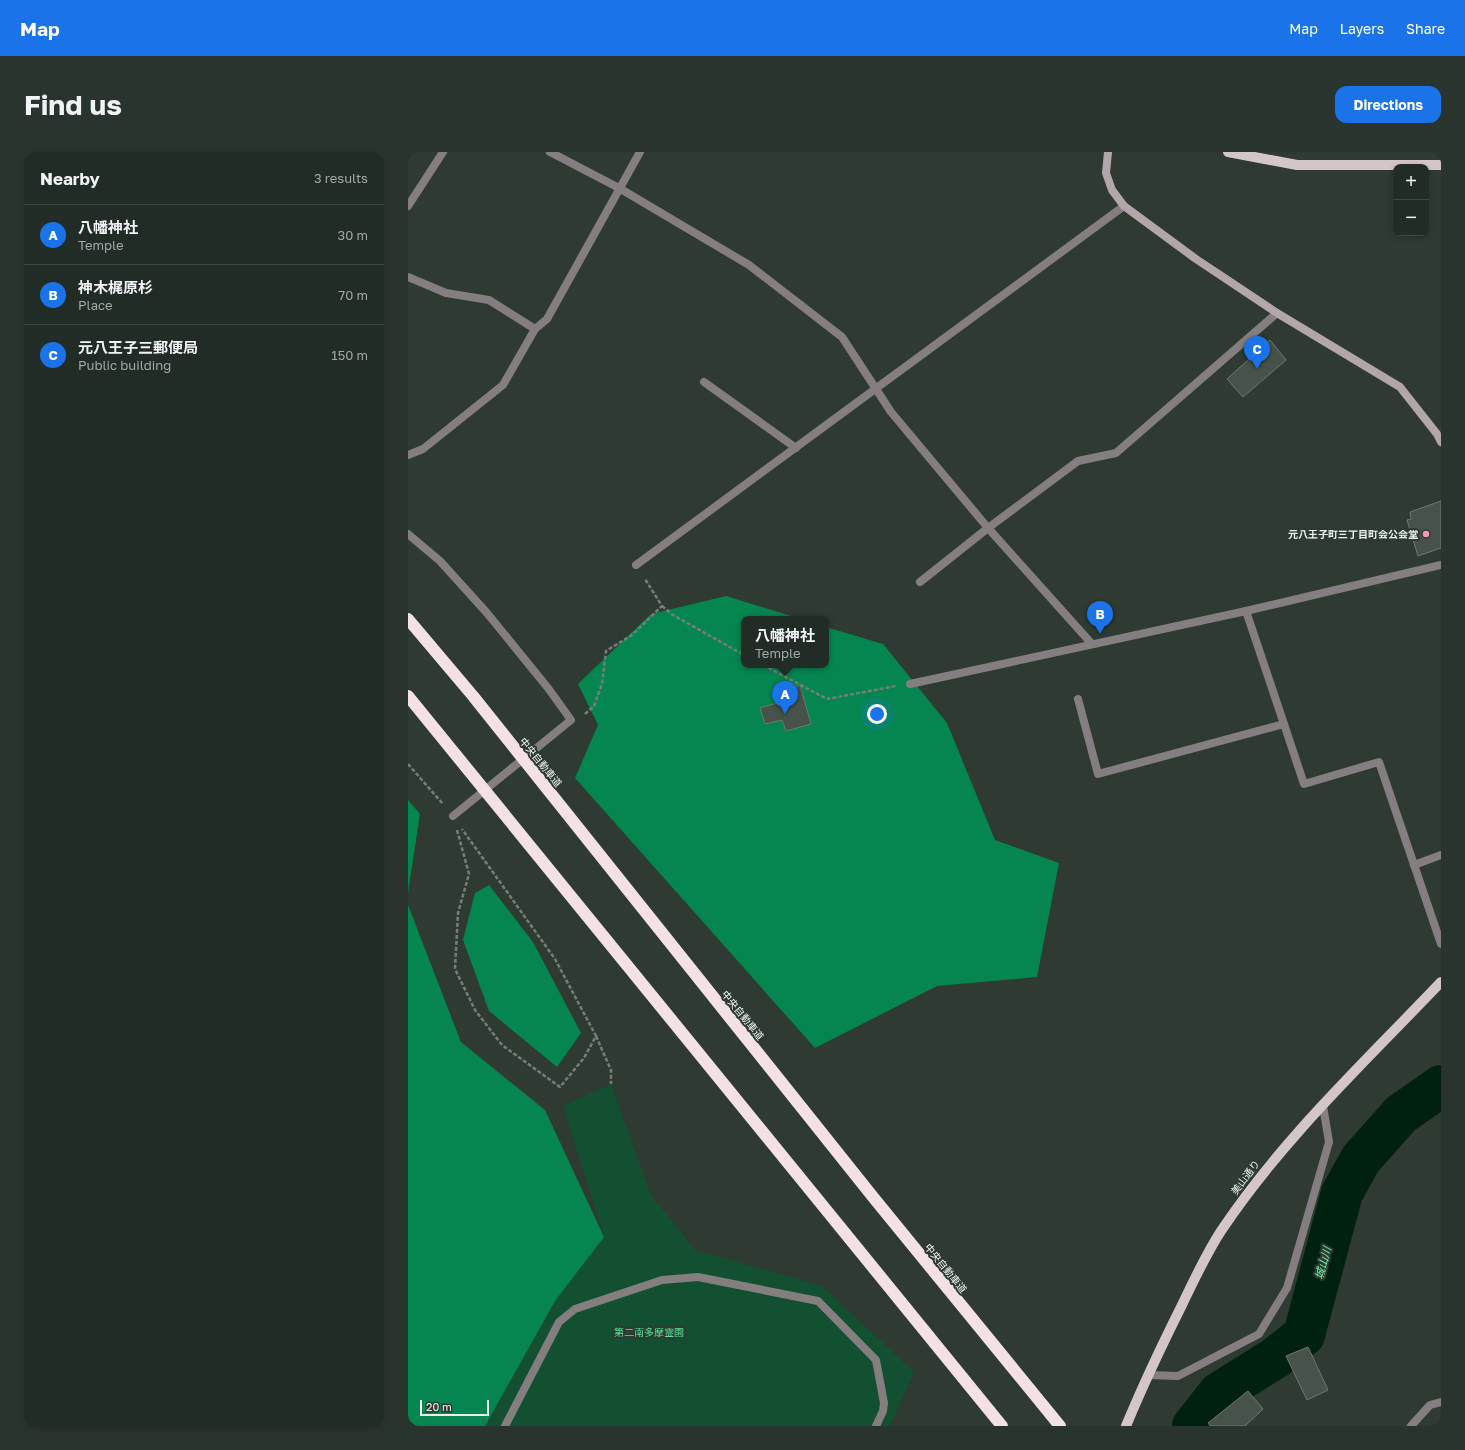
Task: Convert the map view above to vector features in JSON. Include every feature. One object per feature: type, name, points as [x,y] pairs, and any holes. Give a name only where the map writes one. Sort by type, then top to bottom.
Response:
[{"type":"highway","name":"中央自動車道","points":[[408,619],[473,696],[1060,1426]]},
{"type":"highway","points":[[408,696],[1002,1426]]},
{"type":"main road","points":[[1228,152],[1297,164],[1441,165]]},
{"type":"main road","name":"美山通り","points":[[1126,1426],[1148,1375],[1200,1267],[1221,1232],[1270,1164],[1441,982]]},
{"type":"street","points":[[408,206],[443,152]]},
{"type":"street","points":[[550,152],[619,188],[749,265],[842,337],[891,412],[988,528],[1090,643]]},
{"type":"street","points":[[408,455],[423,449],[503,385],[535,329],[547,319],[640,152]]},
{"type":"street","points":[[1108,152],[1106,173],[1112,190],[1124,206],[1196,259],[1277,313],[1400,387],[1437,434],[1441,442]]},
{"type":"street","points":[[636,565],[1124,206]]},
{"type":"street","points":[[408,277],[446,293],[489,300],[535,329]]},
{"type":"street","points":[[920,582],[988,528],[1078,461],[1116,452],[1277,313]]},
{"type":"street","points":[[704,382],[796,448]]},
{"type":"street","points":[[408,534],[440,561],[487,613],[548,688],[570,720],[453,816]]},
{"type":"street","points":[[910,684],[1090,643],[1246,611],[1441,566]]},
{"type":"street","points":[[1246,611],[1304,784],[1379,762],[1441,944]]},
{"type":"street","points":[[1078,699],[1098,774],[1284,724]]},
{"type":"street","points":[[1414,865],[1441,855]]},
{"type":"street","points":[[1148,1375],[1178,1376],[1258,1334],[1287,1288],[1329,1142],[1323,1106]]},
{"type":"street","points":[[505,1426],[559,1322],[575,1308],[662,1280],[698,1277],[818,1302],[876,1360],[884,1403],[883,1411],[876,1426]]},
{"type":"street","points":[[1411,1426],[1430,1405],[1441,1402]]},
{"type":"path","points":[[636,565],[662,606],[673,615],[741,653]]},
{"type":"path","points":[[570,720],[582,716],[594,706],[602,684],[606,651],[632,635],[662,606]]},
{"type":"path","points":[[769,668],[827,699],[877,689]]},
{"type":"path","points":[[408,764],[453,816],[555,959],[596,1036],[611,1070],[611,1084]]},
{"type":"path","points":[[453,816],[469,874],[458,913],[455,969],[475,1010],[502,1045],[560,1087],[584,1058],[596,1036]]},
{"type":"green space","points":[[726,596],[791,616],[741,616],[741,668],[829,668],[829,628],[883,644],[947,723],[995,840],[1059,863],[1037,977],[937,986],[815,1048],[575,778],[598,725],[578,684],[651,614]]},
{"type":"green space","points":[[408,800],[420,814],[408,892]]},
{"type":"green space","points":[[489,885],[533,942],[581,1033],[557,1067],[489,1011],[463,940],[475,893]]},
{"type":"green space","points":[[408,905],[461,1042],[545,1110],[604,1237],[555,1301],[485,1426],[408,1426]]},
{"type":"green space","name":"第二南多摩霊園","points":[[611,1084],[651,1195],[695,1250],[822,1286],[914,1372],[890,1426],[485,1426],[555,1301],[604,1237],[563,1106]]},
{"type":"building","points":[[1270,340],[1286,360],[1243,397],[1227,379]]},
{"type":"building","name":"元八王子町三丁目町会公会堂","points":[[1441,501],[1441,548],[1418,556],[1407,520],[1411,519],[1410,512]]},
{"type":"building","points":[[800,685],[811,724],[786,731],[782,720],[765,724],[760,708],[777,703],[775,694]]},
{"type":"building","points":[[1308,1347],[1328,1390],[1307,1400],[1286,1356]]},
{"type":"building","points":[[1248,1391],[1263,1409],[1245,1426],[1210,1426],[1208,1423]]},
{"type":"waterway","name":"城山川","points":[[1193,1426],[1219,1393],[1275,1358],[1304,1335],[1342,1193],[1361,1159],[1401,1114],[1441,1086]]},
{"type":"place","name":"元八王子三郵便局","points":[[1257,369]]},
{"type":"place","name":"元八王子町三丁目町会公会堂","points":[[1426,534]]},
{"type":"place","name":"神木梶原杉","points":[[1100,634]]},
{"type":"place","name":"八幡神社","points":[[785,714]]}]
